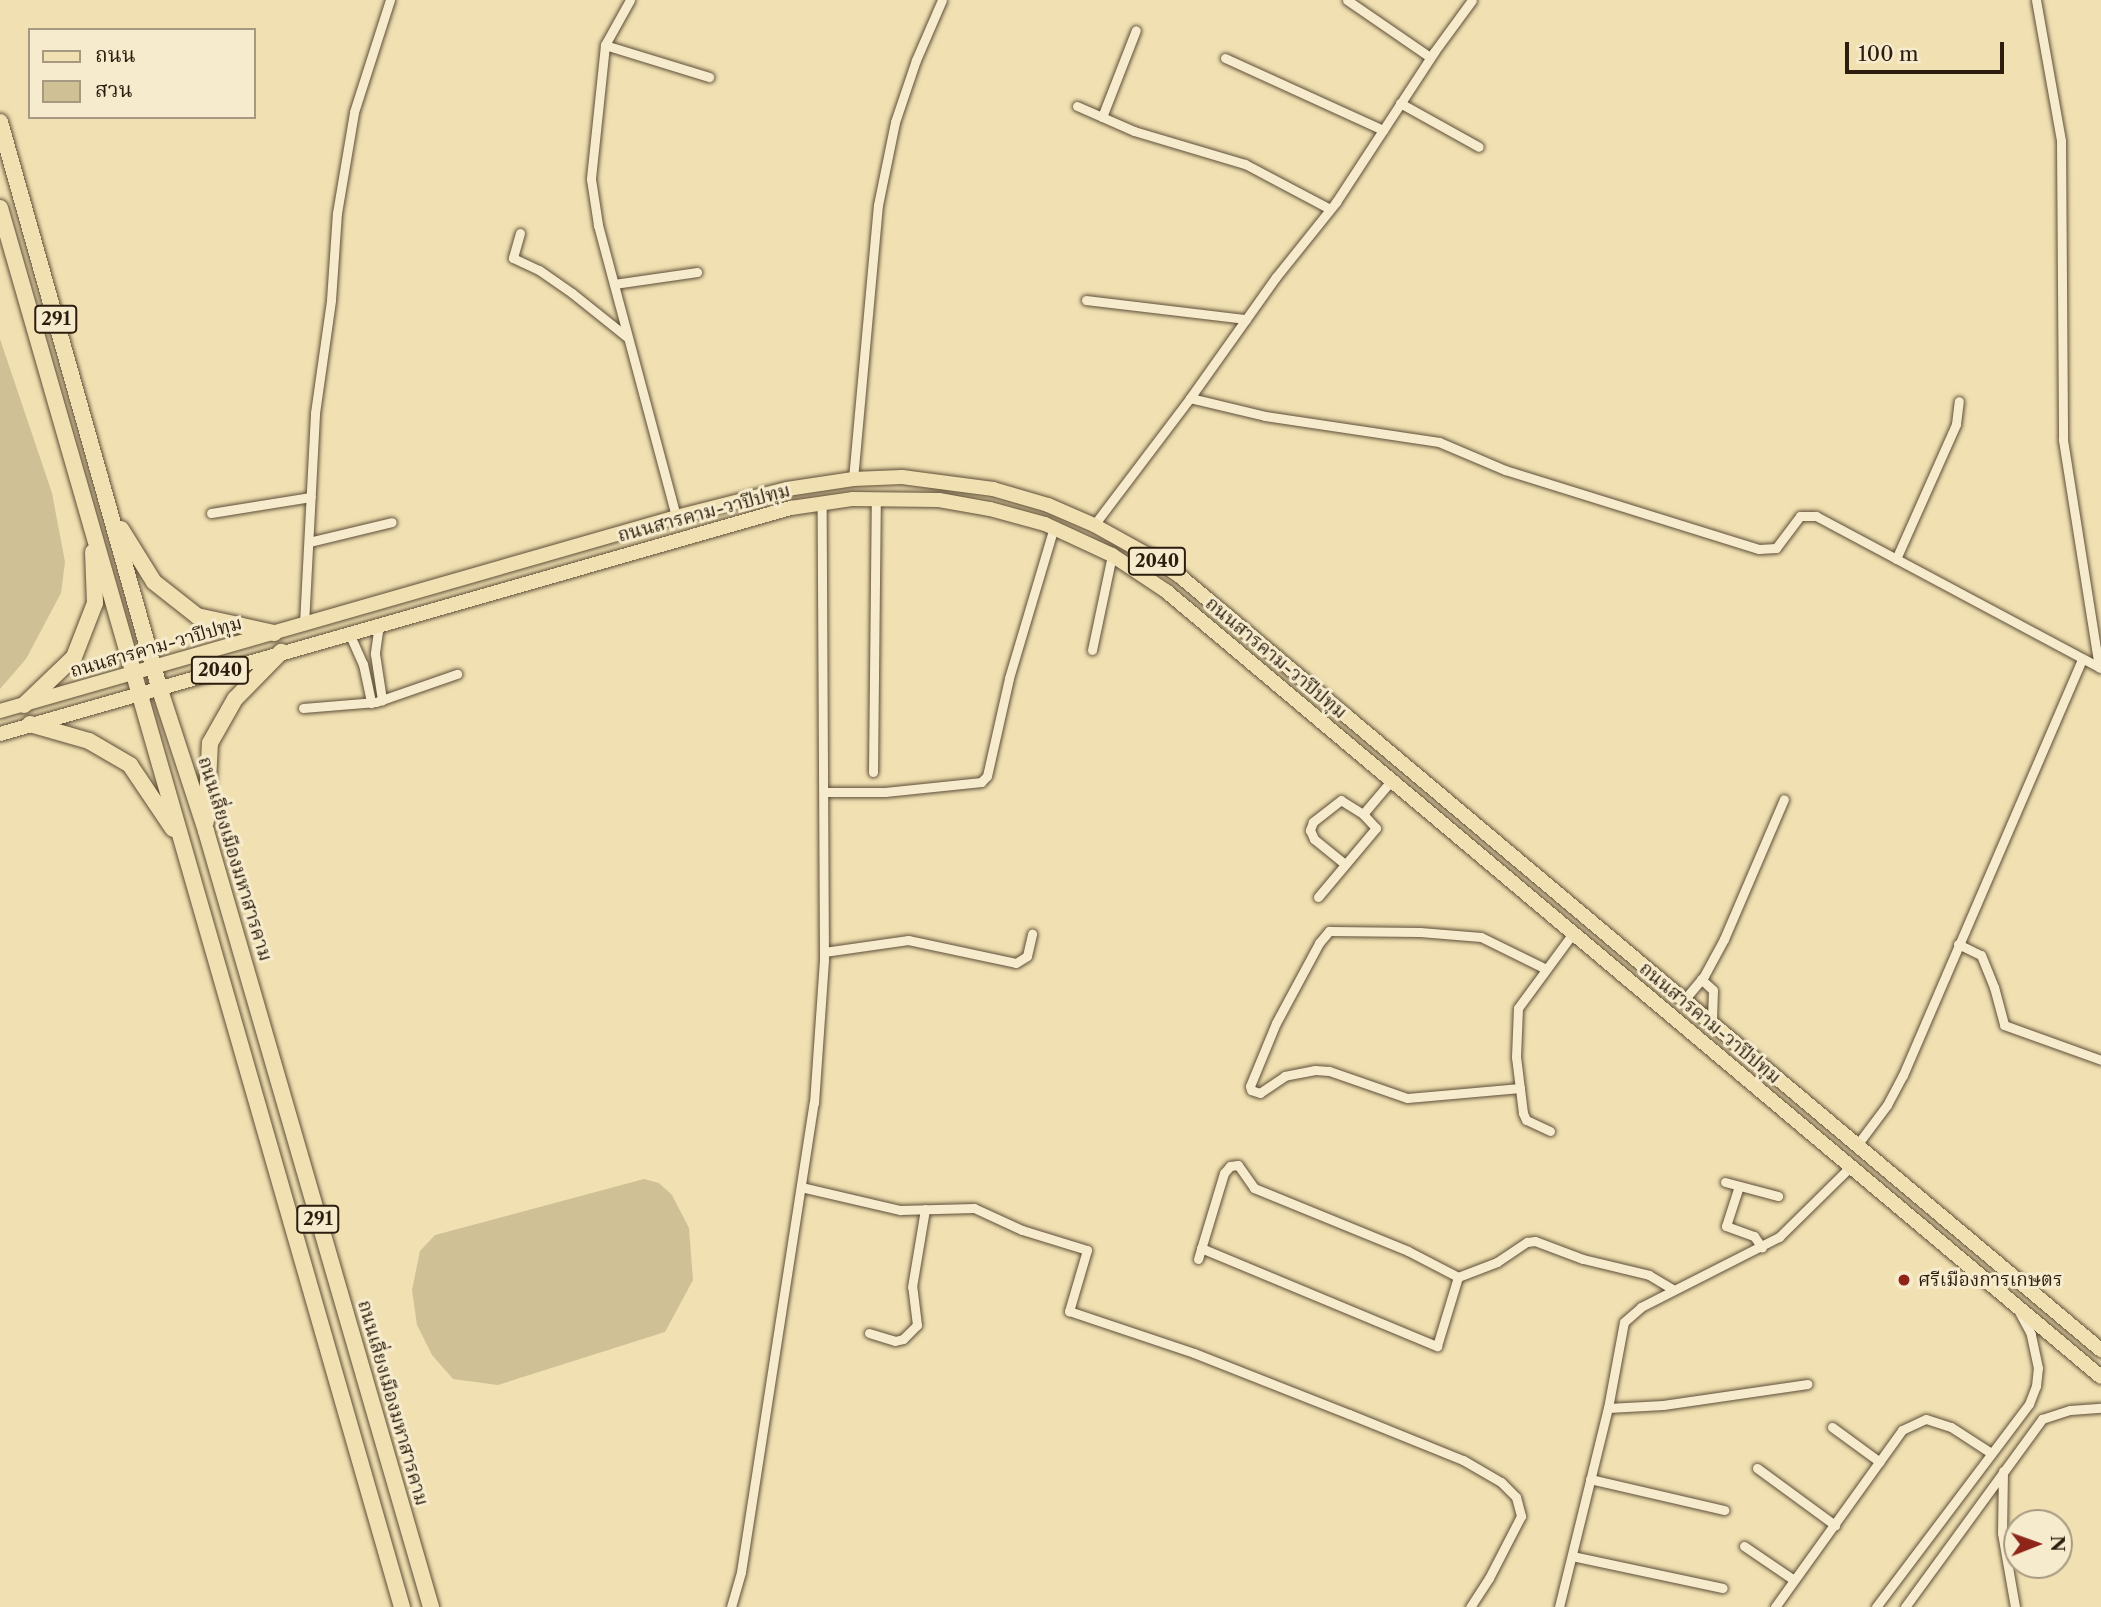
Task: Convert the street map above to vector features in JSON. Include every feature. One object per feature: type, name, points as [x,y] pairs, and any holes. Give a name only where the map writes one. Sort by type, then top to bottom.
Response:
[{"type":"highway","name":"ถนนเลี่ยงเมืองมหาสารคาม","points":[[0,122],[113,515],[159,687],[206,831],[430,1607]]},
{"type":"highway","name":"291","points":[[0,208],[401,1607]]},
{"type":"highway","points":[[113,515],[155,582],[197,616],[274,634]]},
{"type":"highway","points":[[24,705],[74,657],[79,646],[95,603],[93,525]]},
{"type":"highway","points":[[206,831],[210,743],[235,699],[281,652]]},
{"type":"highway","points":[[30,724],[89,741],[130,765],[182,843]]},
{"type":"main road","name":"ถนนสารคาม-วาปีปทุม","points":[[0,711],[676,517],[788,489],[853,479],[902,477],[993,489],[1048,505],[1094,525],[1150,556],[1181,577],[2101,1350]]},
{"type":"main road","name":"ถนนสารคาม-วาปีปทุม","points":[[0,734],[791,508],[876,498],[939,500],[990,509],[1054,527],[1112,555],[1166,591],[2101,1377]]},
{"type":"main road","points":[[583,544],[588,565]]},
{"type":"main road","points":[[1459,837],[1472,822]]},
{"type":"street","points":[[304,624],[314,413],[331,300],[337,212],[354,112],[390,0]]},
{"type":"street","points":[[629,0],[605,45],[591,178],[598,225],[676,517]]},
{"type":"street","points":[[853,479],[878,205],[895,122],[916,60],[942,0]]},
{"type":"street","points":[[1347,0],[1430,57]]},
{"type":"street","points":[[1094,525],[1331,209],[1430,57],[1472,0]]},
{"type":"street","points":[[2036,0],[2060,141],[2063,440],[2100,667]]},
{"type":"street","points":[[1102,117],[1136,30]]},
{"type":"street","points":[[605,45],[709,77]]},
{"type":"street","points":[[1224,58],[1383,130]]},
{"type":"street","points":[[1400,103],[1479,147]]},
{"type":"street","points":[[1077,106],[1134,131],[1245,164],[1331,209]]},
{"type":"street","points":[[520,233],[513,258],[539,270],[627,337]]},
{"type":"street","points":[[614,284],[697,272]]},
{"type":"street","points":[[1086,300],[1246,319]]},
{"type":"street","points":[[1190,398],[1277,418],[1439,442],[1505,470],[1759,550],[1776,548],[1800,516],[1816,516],[2082,660],[2100,667]]},
{"type":"street","points":[[1895,559],[1955,424],[1959,401]]},
{"type":"street","points":[[211,513],[311,497]]},
{"type":"street","points":[[873,772],[876,498]]},
{"type":"street","points":[[731,1607],[741,1572],[814,1103],[824,952],[822,503]]},
{"type":"street","points":[[309,542],[392,522]]},
{"type":"street","points":[[824,792],[885,792],[981,782],[987,776],[1009,678],[1054,527]]},
{"type":"street","points":[[1092,650],[1112,555]]},
{"type":"street","points":[[379,624],[375,654],[382,700]]},
{"type":"street","points":[[349,633],[363,664],[371,703]]},
{"type":"street","points":[[1861,1148],[1903,1075],[2082,660]]},
{"type":"street","points":[[303,708],[371,703],[457,674]]},
{"type":"street","points":[[1363,814],[1391,781]]},
{"type":"street","points":[[1684,1000],[1701,979],[1724,939],[1784,799]]},
{"type":"street","points":[[1318,897],[1376,828],[1345,800],[1338,800],[1310,827],[1314,839],[1344,863]]},
{"type":"street","points":[[1520,1087],[1407,1098],[1329,1071],[1315,1070],[1285,1076],[1260,1093],[1251,1090],[1250,1086],[1276,1023],[1319,943],[1329,932],[1420,932],[1480,937],[1545,968]]},
{"type":"street","points":[[1550,1131],[1526,1119],[1516,1057],[1518,1008],[1573,933]]},
{"type":"street","points":[[824,952],[908,940],[1016,962],[1027,956],[1032,934]]},
{"type":"street","points":[[1958,944],[1981,955],[1994,987],[2004,1025],[2101,1060]]},
{"type":"street","points":[[1701,979],[1714,994],[1712,1023]]},
{"type":"street","points":[[1198,1259],[1224,1173],[1230,1166],[1238,1165],[1254,1188],[1408,1251],[1458,1277],[1497,1262],[1527,1242],[1535,1241],[1583,1259],[1649,1275],[1674,1290]]},
{"type":"street","points":[[1559,1607],[1608,1408],[1624,1322],[1641,1307],[1762,1248],[1779,1237],[1852,1166]]},
{"type":"street","points":[[1726,1182],[1778,1196]]},
{"type":"street","points":[[801,1186],[900,1210],[974,1208],[1022,1230],[1087,1250],[1069,1311],[1194,1353],[1349,1414],[1463,1460],[1501,1482],[1516,1497],[1521,1516],[1489,1578],[1470,1607]]},
{"type":"street","points":[[1739,1186],[1726,1226],[1754,1236],[1762,1248]]},
{"type":"street","points":[[869,1333],[895,1341],[903,1339],[917,1325],[912,1287],[925,1209]]},
{"type":"street","points":[[1201,1248],[1437,1346],[1458,1277]]},
{"type":"street","points":[[1876,1607],[2029,1404],[2036,1386],[2036,1352],[2031,1334],[2017,1307]]},
{"type":"street","points":[[1608,1408],[1663,1405],[1807,1384]]},
{"type":"street","points":[[1905,1607],[2042,1419],[2070,1410],[2101,1408]]},
{"type":"street","points":[[1775,1607],[1902,1430],[1926,1419],[1951,1426],[1991,1454]]},
{"type":"street","points":[[1832,1427],[1880,1462]]},
{"type":"street","points":[[1757,1468],[1835,1525]]},
{"type":"street","points":[[2003,1471],[2001,1533],[2015,1607]]},
{"type":"street","points":[[1590,1479],[1724,1510]]},
{"type":"street","points":[[1744,1546],[1794,1580]]},
{"type":"street","points":[[1572,1556],[1723,1588]]},
{"type":"green space","points":[[0,339],[52,493],[65,562],[61,593],[26,659],[0,689]]},
{"type":"green space","points":[[644,1179],[659,1183],[672,1195],[689,1228],[693,1280],[665,1332],[498,1385],[453,1379],[432,1355],[417,1325],[412,1290],[420,1251],[435,1235]]},
{"type":"place","name":"ศรีเมืองการเกษตร","points":[[1904,1280]]}]
